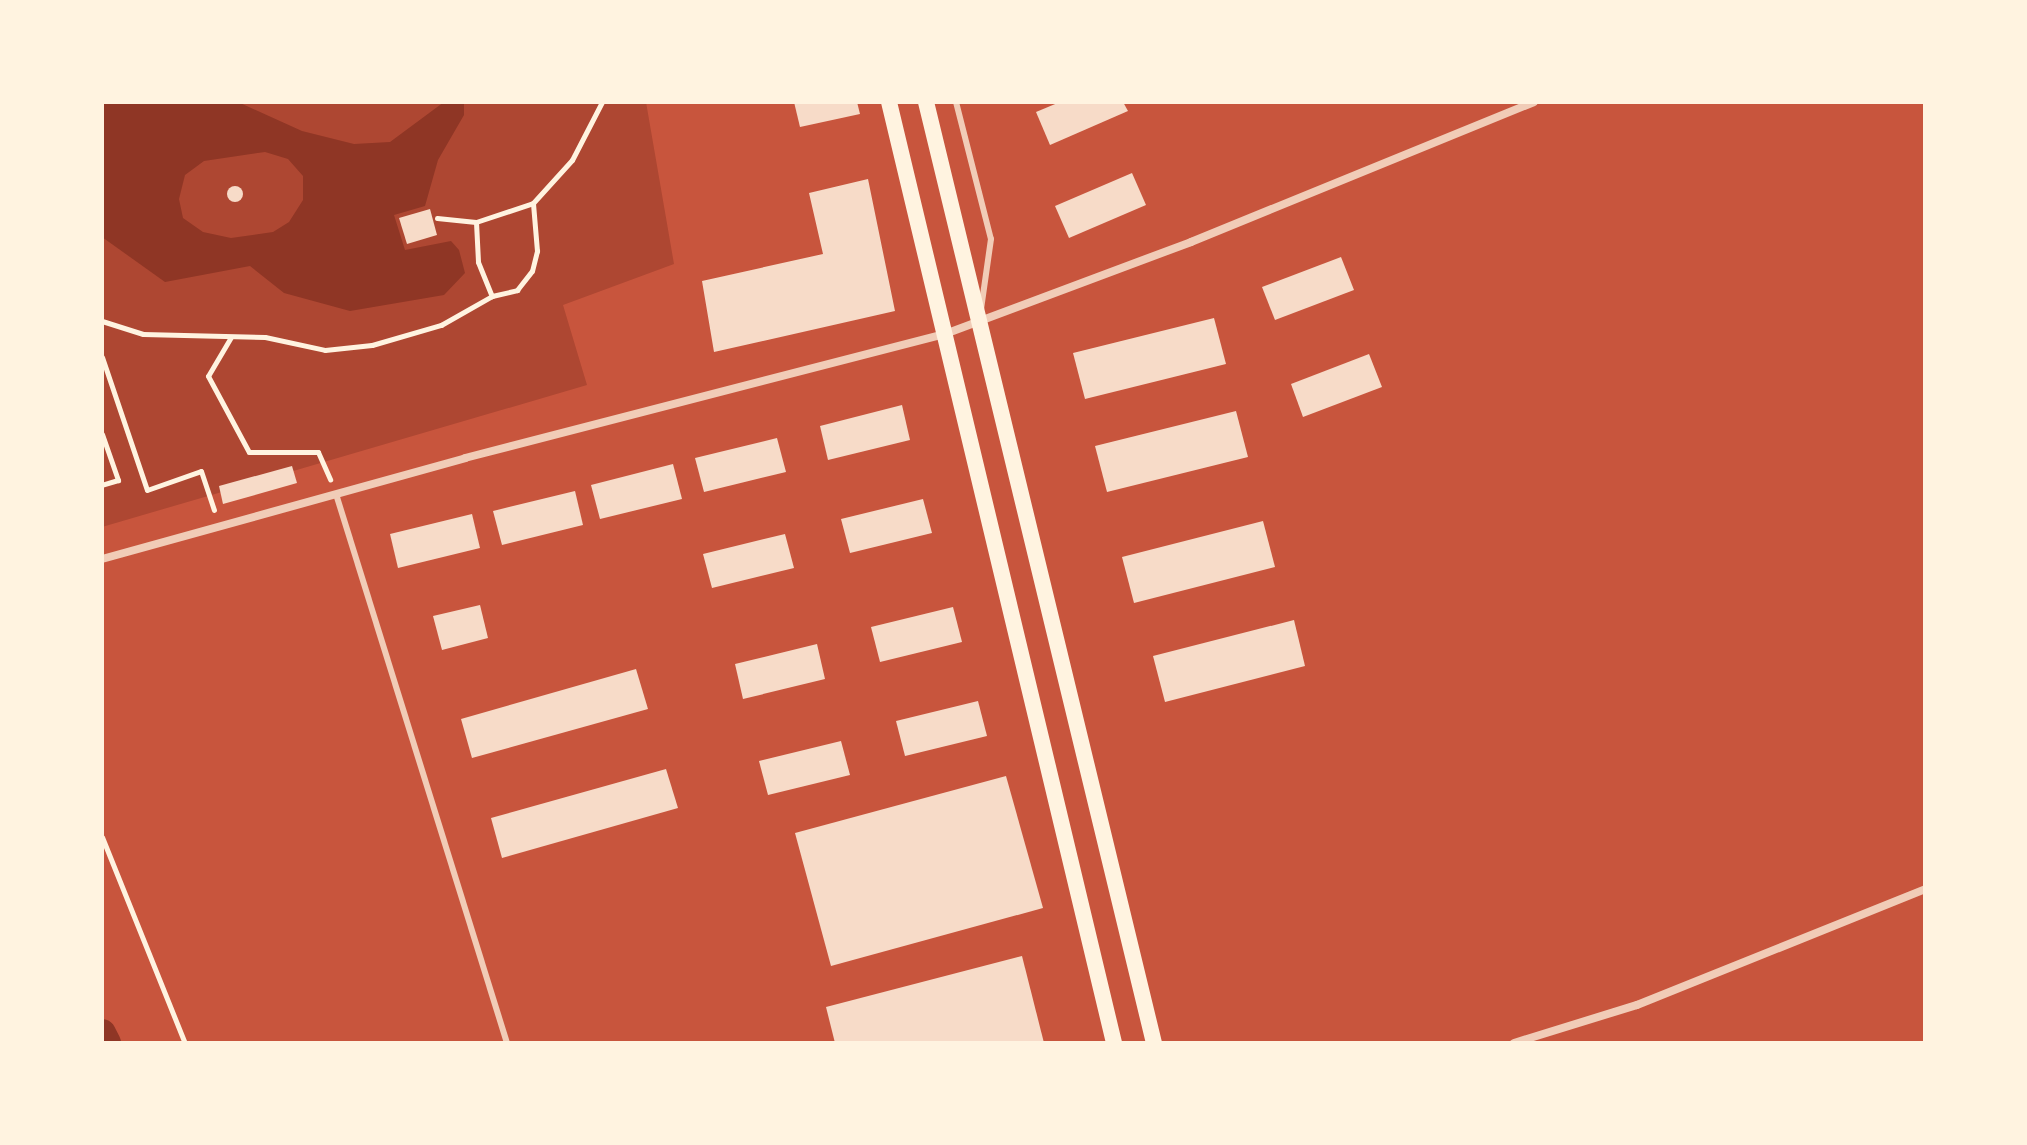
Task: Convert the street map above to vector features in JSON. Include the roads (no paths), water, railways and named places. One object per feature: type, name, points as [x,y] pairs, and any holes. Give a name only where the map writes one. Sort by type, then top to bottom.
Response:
[{"type":"main road","points":[[889,102],[1114,1043]]},
{"type":"main road","points":[[926,102],[1154,1043]]},
{"type":"street","points":[[102,559],[336,494],[945,334],[1191,242],[1534,102]]},
{"type":"street","points":[[1514,1043],[1637,1005],[1925,889]]},
{"type":"lane","points":[[956,102],[991,239],[980,321]]},
{"type":"lane","points":[[336,494],[507,1043]]},
{"type":"waterway","points":[[102,1033],[107,1043]]}]
